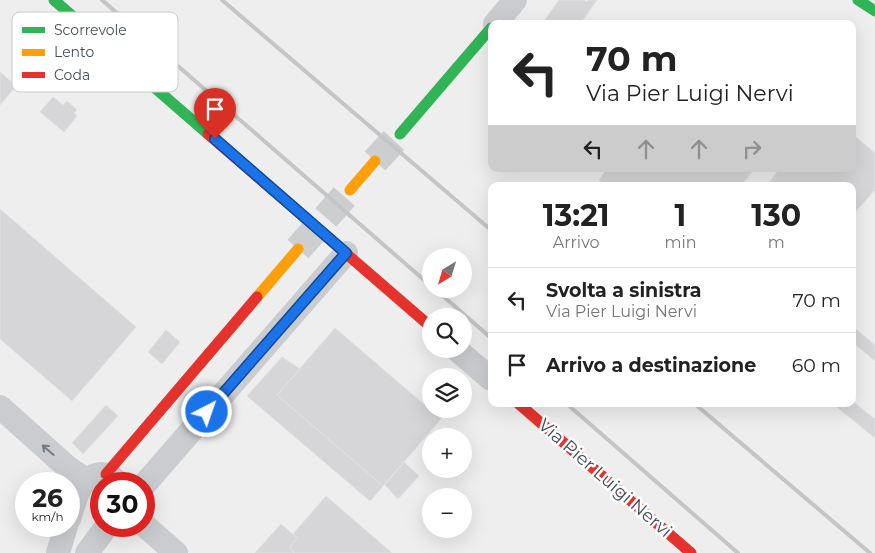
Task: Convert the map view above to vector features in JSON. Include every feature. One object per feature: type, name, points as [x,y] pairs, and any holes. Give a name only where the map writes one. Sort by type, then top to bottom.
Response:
[{"type":"street","points":[[54,0],[68,12]]},
{"type":"street","points":[[498,20],[515,0]]},
{"type":"street","points":[[858,0],[875,11]]},
{"type":"street","points":[[400,134],[488,31]]},
{"type":"street","points":[[160,92],[422,319]]},
{"type":"street","points":[[350,190],[375,161]]},
{"type":"street","points":[[110,472],[298,249]]},
{"type":"street","points":[[155,472],[346,253]]},
{"type":"street","points":[[466,358],[488,376]]},
{"type":"street","name":"Via Pier Luigi Nervi","points":[[522,407],[691,553]]},
{"type":"street","points":[[0,408],[66,466],[90,474]]},
{"type":"street","points":[[155,535],[176,553]]},
{"type":"street","points":[[58,553],[63,537]]},
{"type":"street","points":[[87,553],[99,537]]},
{"type":"building","points":[[559,0],[584,0],[587,2],[588,0],[597,0],[583,20],[545,20]]},
{"type":"building","points":[[0,72],[12,82],[12,91],[0,105]]},
{"type":"building","points":[[53,97],[63,105],[67,101],[77,110],[74,113],[77,116],[64,132],[40,112]]},
{"type":"building","points":[[856,137],[875,153],[875,190],[856,211],[856,182],[770,182],[777,172],[856,172]]},
{"type":"building","points":[[605,172],[752,172],[744,182],[602,182],[599,180]]},
{"type":"building","points":[[0,209],[136,327],[72,401],[0,339]]},
{"type":"building","points":[[335,328],[422,403],[422,418],[441,419],[433,428],[422,428],[422,441],[383,486],[277,395]]},
{"type":"building","points":[[856,329],[875,345],[875,361],[856,345]]},
{"type":"building","points":[[166,330],[180,342],[162,364],[148,352]]},
{"type":"building","points":[[282,357],[300,369],[277,395],[383,486],[370,501],[247,396]]},
{"type":"building","points":[[856,404],[875,419],[875,438],[837,407],[856,407]]},
{"type":"building","points":[[106,405],[118,416],[83,454],[72,443]]},
{"type":"building","points":[[404,462],[419,476],[398,499],[385,485]]},
{"type":"building","points":[[326,496],[392,553],[295,553],[289,548],[297,538],[293,534]]},
{"type":"building","points":[[281,524],[297,538],[289,548],[295,553],[255,553]]},
{"type":"tunnel","points":[[375,161],[400,134]]},
{"type":"tunnel","points":[[298,249],[350,190]]},
{"type":"railway","points":[[102,0],[116,12]]},
{"type":"railway","points":[[222,0],[488,227]]},
{"type":"railway","points":[[178,66],[422,278]]},
{"type":"railway","points":[[445,298],[488,335]]},
{"type":"railway","points":[[570,407],[738,553]]},
{"type":"railway","points":[[699,407],[870,553]]},
{"type":"traffic: fast","points":[[54,0],[68,12]]},
{"type":"traffic: fast","points":[[858,0],[875,11]]},
{"type":"traffic: fast","points":[[400,134],[488,31]]},
{"type":"traffic: fast","points":[[160,92],[208,134]]},
{"type":"traffic: slow","points":[[350,190],[375,161]]},
{"type":"traffic: slow","points":[[257,297],[298,249]]},
{"type":"traffic: jam","points":[[208,134],[422,319]]},
{"type":"traffic: jam","points":[[108,472],[257,297]]},
{"type":"traffic: jam","points":[[522,407],[691,553]]},
{"type":"route","points":[[207,412],[346,253],[215,139]]}]
